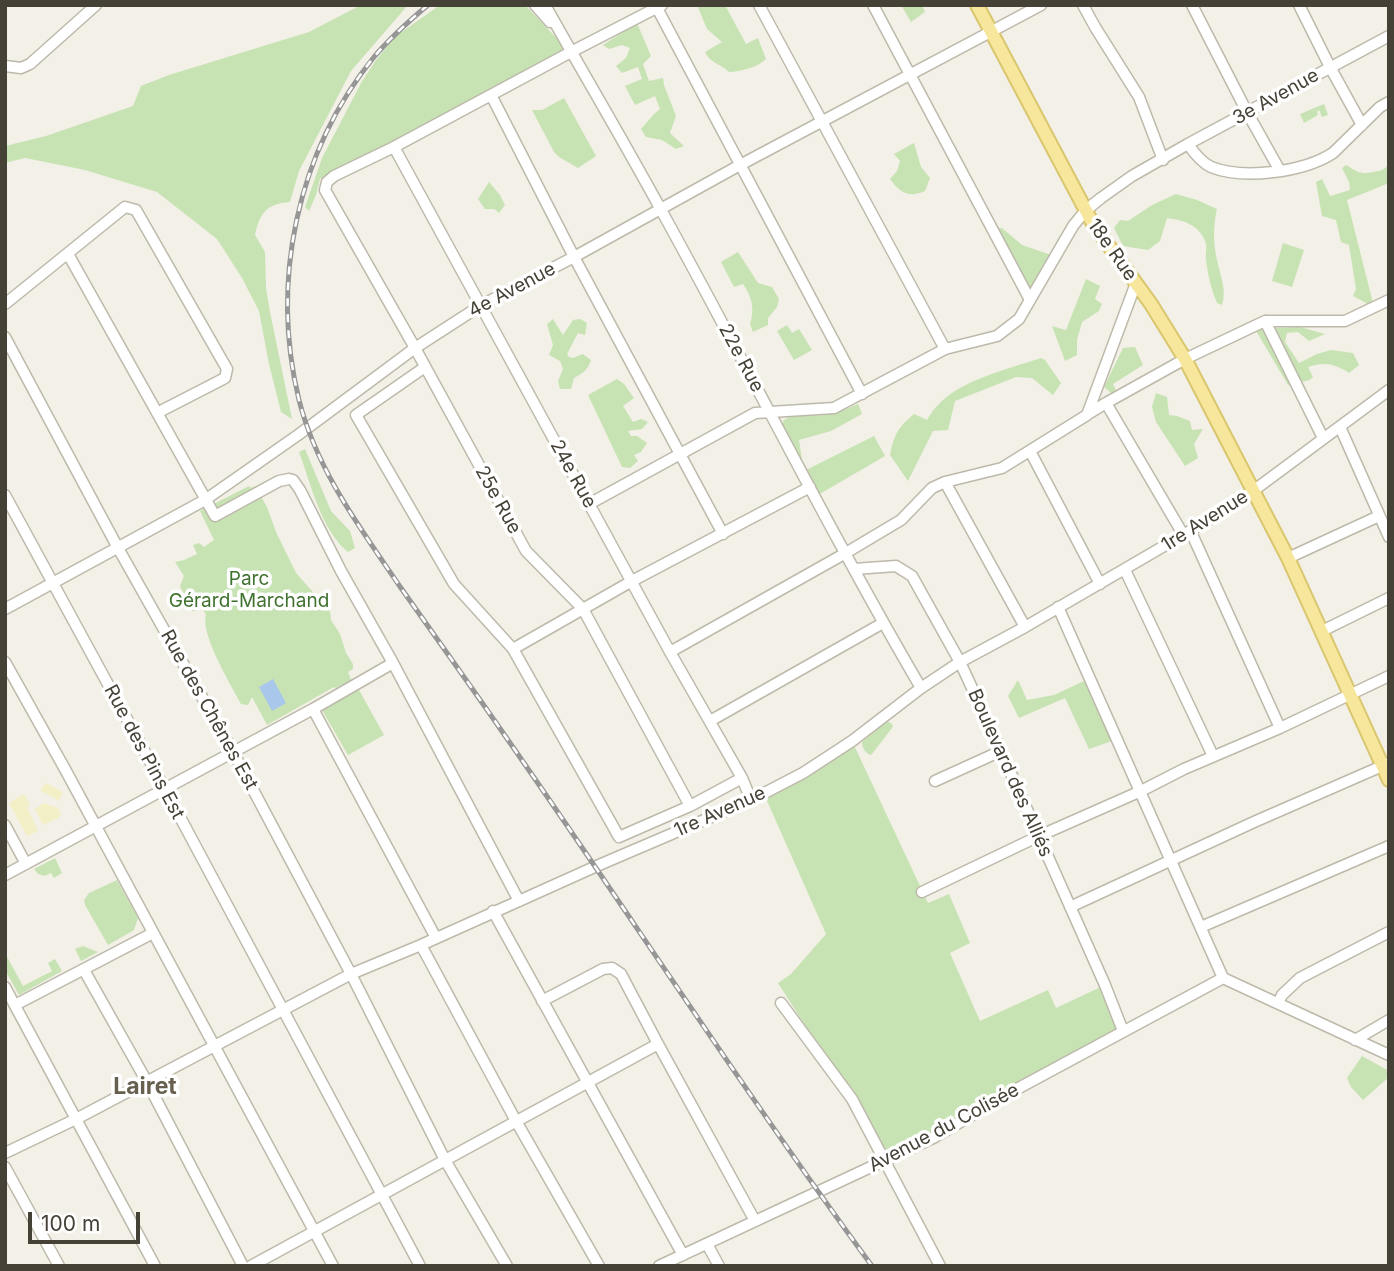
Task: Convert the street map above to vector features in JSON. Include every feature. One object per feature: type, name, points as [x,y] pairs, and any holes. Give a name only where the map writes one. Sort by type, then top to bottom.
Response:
[{"type":"main road","name":"18e Rue","points":[[977,5],[1086,211],[1185,359],[1288,558],[1386,764],[1389,780]]},
{"type":"street","name":"22e Rue","points":[[535,5],[558,30]]},
{"type":"street","name":"22e Rue","points":[[545,5],[660,208],[844,554],[920,688]]},
{"type":"street","points":[[759,5],[945,349]]},
{"type":"street","points":[[873,5],[1030,300]]},
{"type":"street","name":"4e Avenue","points":[[5,609],[205,500],[415,348],[480,306],[1041,5]]},
{"type":"street","points":[[1083,5],[1139,97],[1163,159]]},
{"type":"street","points":[[1192,5],[1280,171]]},
{"type":"street","points":[[1299,5],[1362,125]]},
{"type":"street","points":[[5,66],[21,68],[30,64],[93,6]]},
{"type":"street","points":[[394,147],[659,6],[862,394]]},
{"type":"street","name":"3e Avenue","points":[[589,504],[755,413],[834,408],[945,349],[997,336],[1019,319],[1067,236],[1086,211],[1132,176],[1389,36]]},
{"type":"street","points":[[491,95],[574,257],[723,534]]},
{"type":"street","points":[[1188,144],[1202,161],[1210,166],[1241,173],[1300,167],[1333,153],[1380,107],[1389,102]]},
{"type":"street","name":"25e Rue","points":[[394,147],[334,176],[327,182],[325,190],[526,551],[583,609],[690,806]]},
{"type":"street","name":"24e Rue","points":[[394,147],[670,652],[742,778],[751,800]]},
{"type":"street","points":[[5,304],[125,207],[136,210],[227,369],[225,378],[157,414]]},
{"type":"street","points":[[68,254],[215,516],[279,481],[293,480],[519,901]]},
{"type":"street","points":[[1087,415],[1136,283]]},
{"type":"street","points":[[670,652],[901,520],[932,488],[945,482],[1002,468],[1106,403],[1185,359],[1265,321],[1345,321],[1389,300]]},
{"type":"street","points":[[1265,321],[1323,438]]},
{"type":"street","name":"Rue des Chênes Est","points":[[5,337],[118,548],[233,752],[351,974],[445,1160],[507,1266]]},
{"type":"street","points":[[425,367],[356,415],[454,584],[513,649],[810,487]]},
{"type":"street","name":"1re Avenue","points":[[5,1153],[76,1119],[351,974],[751,800],[828,757],[920,688],[960,662],[1188,534],[1253,491],[1389,390]]},
{"type":"street","points":[[1106,403],[1188,534],[1280,728]]},
{"type":"street","points":[[1340,427],[1389,537]]},
{"type":"street","points":[[1030,451],[1100,584]]},
{"type":"street","points":[[945,482],[1025,627]]},
{"type":"street","name":"Rue des Pins Est","points":[[5,495],[420,1266]]},
{"type":"street","points":[[1288,558],[1380,516]]},
{"type":"street","name":"Boulevard des Alliés","points":[[854,569],[896,566],[912,576],[960,662],[1105,985],[1123,1031]]},
{"type":"street","points":[[1125,570],[1213,757]]},
{"type":"street","points":[[1322,631],[1389,598]]},
{"type":"street","points":[[1058,607],[1223,978],[1389,1055]]},
{"type":"street","points":[[710,721],[883,623]]},
{"type":"street","name":"1re Avenue","points":[[513,649],[619,837],[690,806],[742,778]]},
{"type":"street","points":[[5,662],[97,827],[332,1266]]},
{"type":"street","points":[[5,876],[393,663]]},
{"type":"street","points":[[922,892],[1389,676]]},
{"type":"street","points":[[313,709],[436,938]]},
{"type":"street","points":[[935,781],[1001,751]]},
{"type":"street","points":[[1070,907],[1386,764]]},
{"type":"street","points":[[5,825],[26,864]]},
{"type":"street","points":[[1201,928],[1389,846]]},
{"type":"street","points":[[494,911],[683,1255]]},
{"type":"street","points":[[1278,1003],[1282,995],[1300,978],[1389,932]]},
{"type":"street","points":[[15,1005],[153,933]]},
{"type":"street","points":[[421,945],[516,1121],[599,1266]]},
{"type":"street","points":[[542,1001],[603,969],[612,968],[621,974],[755,1221]]},
{"type":"street","points":[[84,970],[147,1082],[243,1266]]},
{"type":"street","name":"Avenue du Colisée","points":[[659,1266],[935,1137],[1004,1096],[1223,978]]},
{"type":"street","points":[[5,987],[155,1266]]},
{"type":"street","points":[[781,1003],[852,1099],[940,1266]]},
{"type":"street","points":[[1355,1040],[1389,1020]]},
{"type":"street","points":[[251,1266],[658,1044]]},
{"type":"street","points":[[5,1167],[59,1266]]},
{"type":"street","points":[[707,1244],[719,1266]]},
{"type":"green space","points":[[361,5],[408,5],[351,71],[299,171],[290,202],[270,207],[259,220],[255,235],[265,252],[266,288],[292,419],[281,412],[259,311],[217,239],[157,192],[85,170],[25,158],[5,163],[5,146],[46,136],[133,106],[141,86],[309,32]]},
{"type":"green space","points":[[440,5],[525,5],[571,52],[320,179],[309,211],[305,207],[322,158],[361,83],[396,36]]},
{"type":"green space","points":[[697,5],[725,5],[746,44],[758,38],[766,59],[749,68],[729,72],[713,61],[705,52],[722,42],[707,29]]},
{"type":"green space","points":[[901,5],[922,5],[925,12],[911,22]]},
{"type":"green space","points":[[637,23],[651,56],[643,64],[649,81],[663,78],[676,116],[670,133],[684,146],[676,149],[662,140],[646,137],[641,129],[660,109],[655,96],[635,105],[625,86],[642,79],[638,67],[622,73],[616,66],[626,58],[630,48],[622,45],[609,49],[603,45]]},
{"type":"green space","points":[[564,98],[596,156],[578,168],[554,152],[532,110],[542,110]]},
{"type":"green space","points":[[1324,104],[1328,115],[1322,117],[1319,110],[1318,115],[1304,123],[1300,114]]},
{"type":"green space","points":[[914,143],[921,167],[930,178],[925,191],[910,194],[897,188],[890,179],[897,171],[900,161],[894,154]]},
{"type":"green space","points":[[1389,164],[1389,183],[1347,200],[1374,307],[1368,310],[1366,303],[1353,296],[1356,289],[1349,245],[1341,242],[1336,220],[1322,216],[1316,182],[1322,179],[1330,196],[1350,190],[1342,168],[1346,165],[1365,173],[1382,170]]},
{"type":"green space","points":[[489,182],[505,205],[499,213],[494,209],[485,209],[478,199]]},
{"type":"green space","points":[[1176,194],[1217,209],[1214,241],[1223,288],[1222,305],[1217,303],[1210,282],[1204,238],[1196,228],[1167,218],[1160,241],[1148,250],[1123,246],[1114,228],[1120,220],[1128,221],[1152,205]]},
{"type":"green space","points":[[999,228],[1022,245],[1054,256],[1030,290],[998,234]]},
{"type":"green space","points":[[1283,243],[1304,250],[1292,287],[1272,281]]},
{"type":"green space","points":[[738,252],[758,283],[772,287],[779,299],[777,307],[768,318],[768,325],[753,332],[750,324],[752,303],[749,294],[743,284],[734,287],[721,262]]},
{"type":"green space","points":[[1086,279],[1100,286],[1095,299],[1102,304],[1099,311],[1082,322],[1077,340],[1077,355],[1065,361],[1052,326],[1066,330]]},
{"type":"green space","points":[[553,319],[563,335],[573,320],[580,319],[587,323],[585,335],[578,333],[567,354],[573,358],[583,354],[591,360],[585,371],[574,378],[571,389],[560,389],[558,381],[563,369],[560,361],[549,355],[553,345],[547,324]]},
{"type":"green space","points":[[787,325],[792,333],[799,329],[812,350],[794,360],[777,331]]},
{"type":"green space","points":[[1300,327],[1325,334],[1309,341],[1298,332],[1287,333],[1285,342],[1299,363],[1331,350],[1353,353],[1359,365],[1349,373],[1329,364],[1308,367],[1313,377],[1310,380],[1288,385],[1255,329]]},
{"type":"green space","points":[[1135,347],[1143,365],[1113,384],[1118,395],[1111,393],[1104,387],[1123,348]]},
{"type":"green space","points":[[1041,358],[1061,383],[1053,395],[1032,378],[1016,377],[955,401],[948,430],[933,431],[908,481],[890,455],[900,427],[914,414],[927,420],[937,406],[958,389],[985,376]]},
{"type":"green space","points":[[617,379],[634,398],[623,406],[633,422],[641,419],[648,422],[642,429],[628,431],[631,436],[637,436],[647,443],[641,452],[634,455],[638,461],[630,468],[622,467],[588,395]]},
{"type":"green space","points":[[1156,393],[1167,397],[1169,415],[1190,421],[1192,430],[1203,429],[1194,444],[1198,458],[1185,466],[1156,422],[1152,407]]},
{"type":"green space","points":[[858,404],[862,414],[831,431],[799,440],[802,460],[797,461],[783,430],[783,421],[798,415],[830,414]]},
{"type":"green space","points":[[874,436],[885,456],[818,495],[804,471]]},
{"type":"green space","points":[[305,449],[331,511],[350,531],[355,548],[348,552],[331,532],[318,506],[299,452]]},
{"type":"green space","name":"Parc Gérard-Marchand","points":[[249,486],[255,486],[267,507],[296,573],[320,600],[329,602],[331,620],[353,664],[353,669],[348,672],[351,680],[267,725],[252,697],[248,705],[241,704],[212,646],[205,624],[206,615],[200,604],[197,611],[192,611],[180,586],[184,576],[175,562],[197,554],[193,545],[199,543],[204,547],[214,540],[200,511]]},
{"type":"green space","points":[[1018,680],[1027,700],[1054,695],[1084,681],[1112,741],[1089,749],[1065,698],[1019,718],[1008,696]]},
{"type":"green space","points":[[359,690],[384,735],[348,755],[322,710]]},
{"type":"green space","points":[[884,723],[893,725],[892,728],[870,755],[864,750],[862,742]]},
{"type":"green space","points":[[852,741],[928,903],[949,894],[970,943],[950,953],[980,1021],[1048,990],[1056,1008],[1105,985],[1123,1031],[885,1161],[852,1099],[778,983],[791,974],[826,934],[764,794]]},
{"type":"green space","points":[[55,858],[62,873],[54,878],[51,873],[45,876],[34,869]]},
{"type":"green space","points":[[117,880],[138,918],[134,930],[108,945],[84,900],[89,893]]},
{"type":"green space","points":[[83,946],[98,952],[81,961],[75,949]]},
{"type":"green space","points":[[5,953],[23,986],[52,971],[48,963],[55,959],[62,971],[19,995],[5,970]]},
{"type":"green space","points":[[1362,1056],[1389,1071],[1389,1077],[1363,1100],[1347,1078]]},
{"type":"sand","points":[[46,783],[63,792],[59,801],[40,790]]},
{"type":"sand","points":[[24,794],[38,831],[27,836],[9,803]]},
{"type":"sand","points":[[44,803],[58,808],[61,814],[43,825],[35,809]]},
{"type":"water","points":[[273,679],[286,703],[272,711],[259,687]]},
{"type":"railway","points":[[428,5],[380,50],[347,94],[326,134],[309,176],[297,220],[290,264],[288,310],[291,355],[307,426],[342,499],[371,544],[779,1136],[872,1266]]},
{"type":"district","name":"Lairet","points":[[145,1087]]}]
